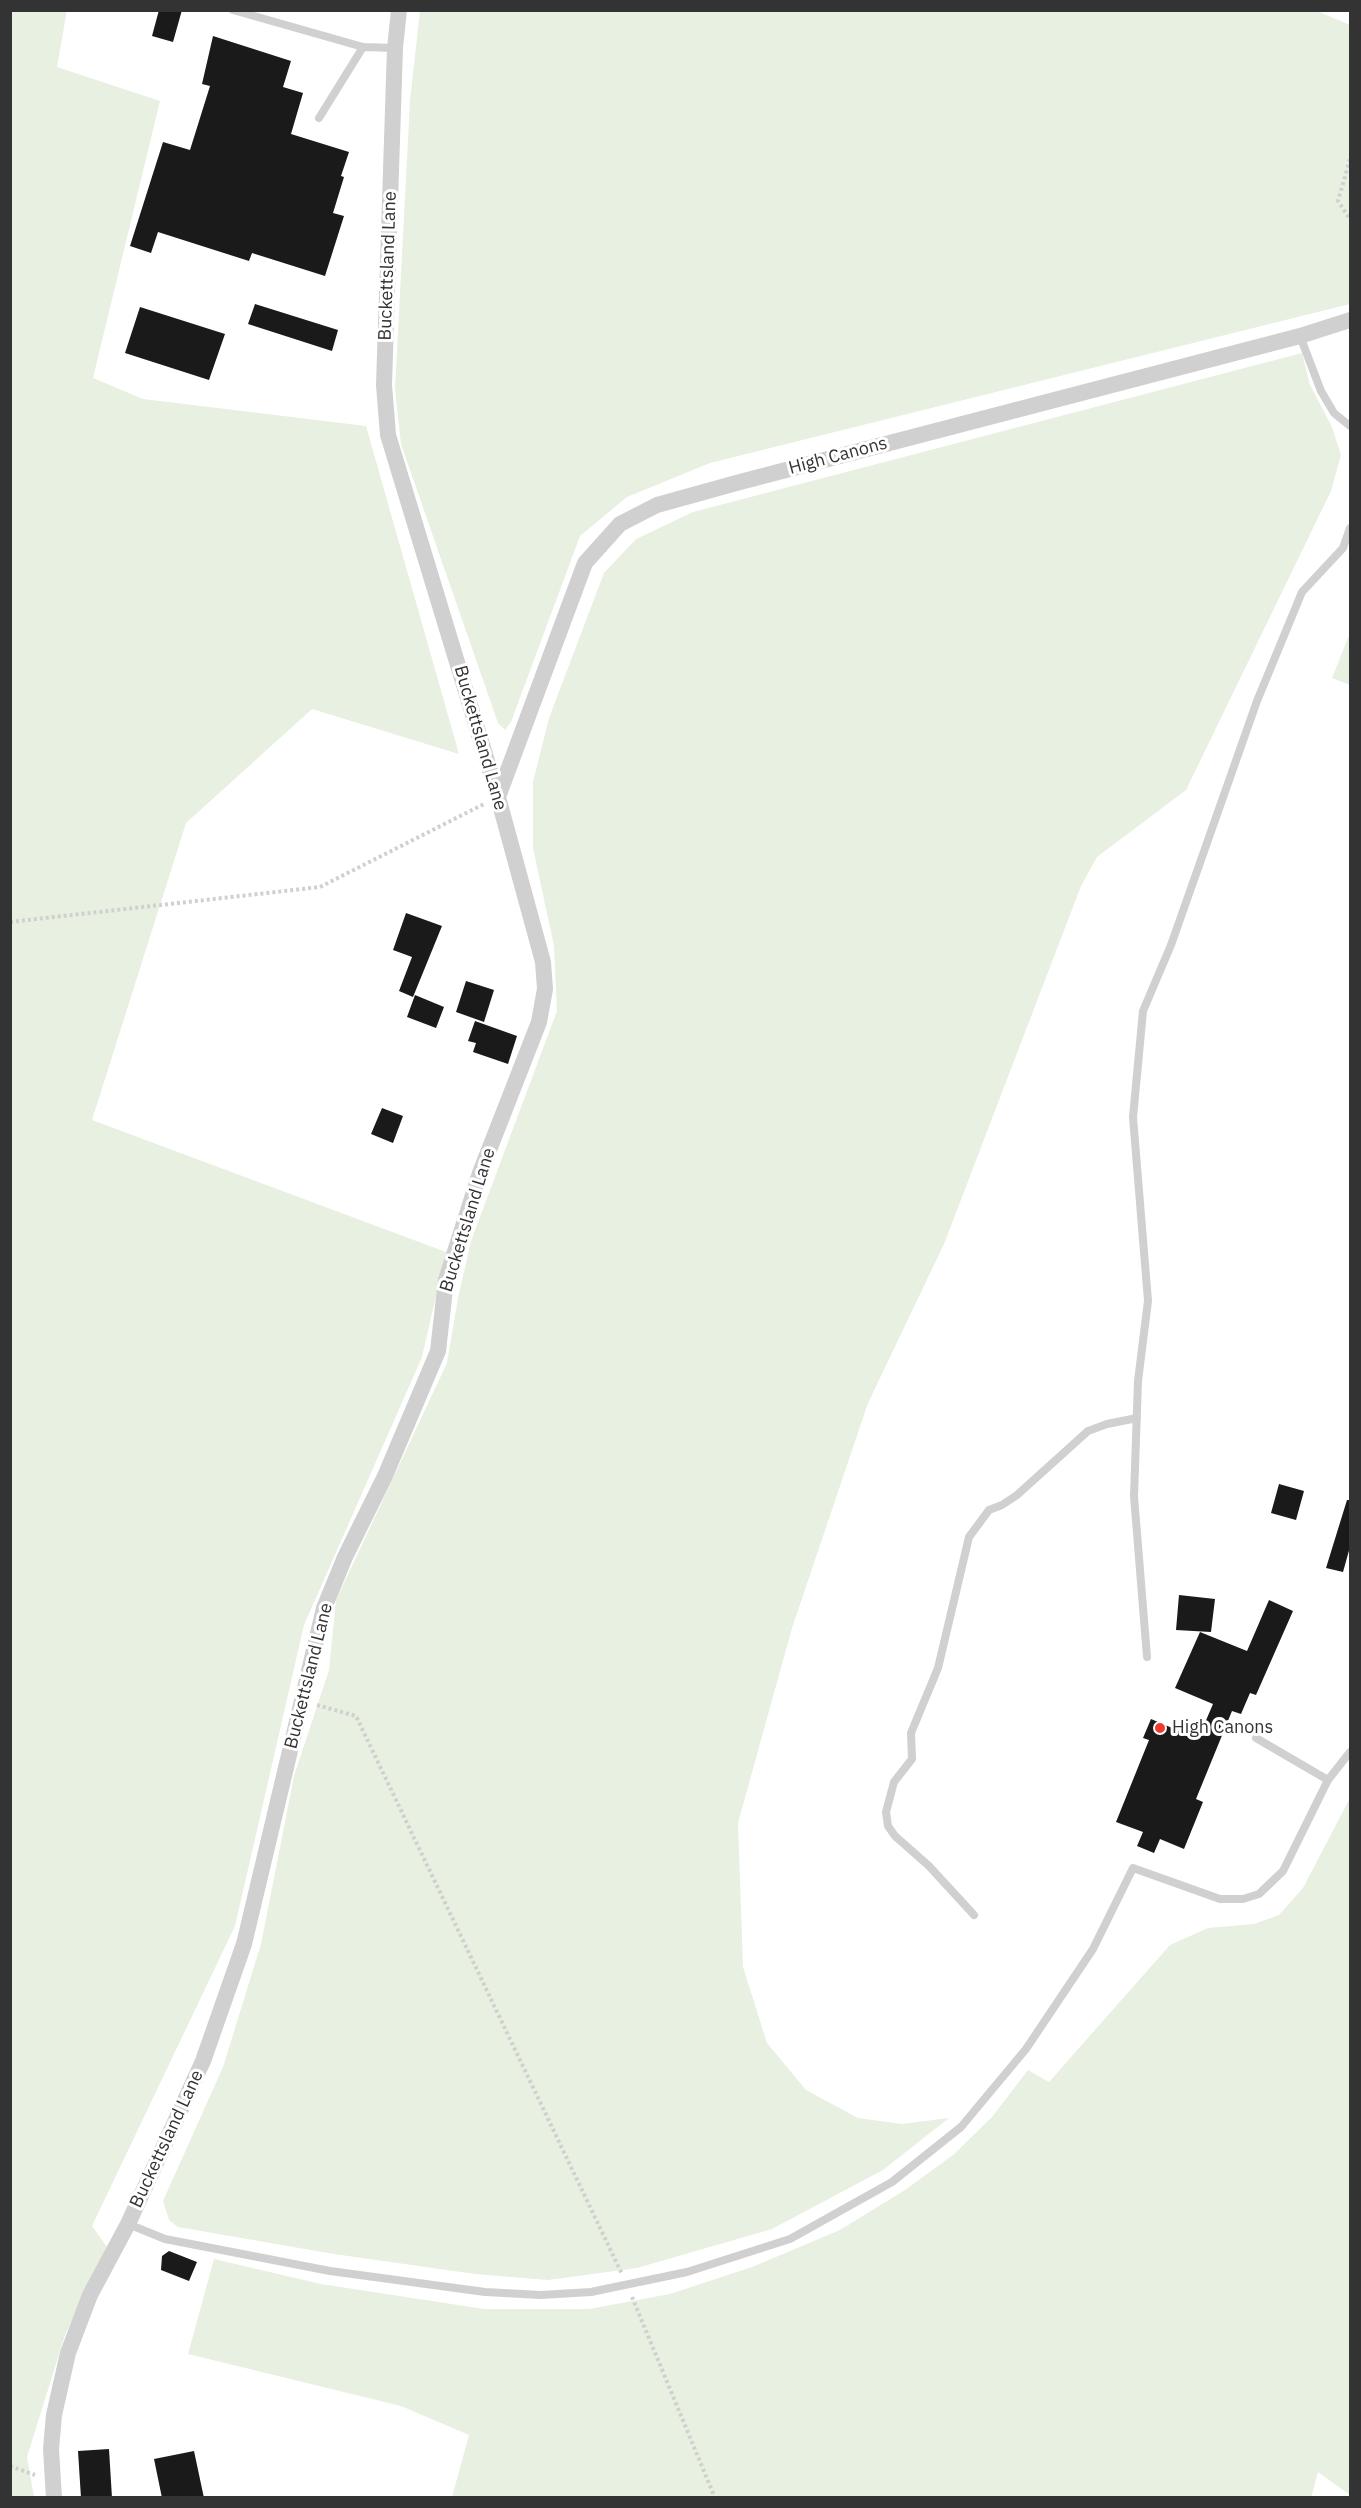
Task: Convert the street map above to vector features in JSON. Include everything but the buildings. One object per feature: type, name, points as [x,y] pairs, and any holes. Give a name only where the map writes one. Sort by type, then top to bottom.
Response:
[{"type":"street","name":"Buckettsland Lane","points":[[54,2489],[51,2449],[54,2415],[68,2353],[90,2295],[128,2224],[202,2061],[244,1944],[324,1608],[345,1557],[389,1466],[438,1351],[446,1280],[480,1173],[539,1022],[546,989],[543,962],[498,797],[388,435],[384,385],[395,48],[399,10]]},
{"type":"street","name":"High Canons","points":[[498,797],[585,563],[620,524],[657,506],[729,485],[1300,336],[1350,320]]},
{"type":"lane","points":[[233,10],[363,47],[395,48]]},
{"type":"lane","points":[[319,118],[363,47]]},
{"type":"lane","points":[[1300,336],[1321,391],[1334,413],[1350,426]]},
{"type":"lane","points":[[1147,1657],[1134,1496],[1138,1380],[1148,1300],[1133,1117],[1143,1011],[1171,945],[1257,701],[1302,592],[1342,548],[1350,528]]},
{"type":"lane","points":[[974,1915],[929,1866],[895,1836],[888,1826],[886,1812],[894,1782],[909,1766],[912,1759],[911,1733],[938,1668],[969,1537],[989,1510],[1002,1506],[1017,1495],[1088,1431],[1107,1424],[1137,1418]]},
{"type":"lane","points":[[1256,1738],[1328,1779]]},
{"type":"lane","points":[[128,2224],[165,2239],[330,2271],[485,2292],[541,2295],[591,2292],[627,2286],[687,2272],[790,2239],[892,2182],[961,2127],[1026,2049],[1093,1949],[1133,1868],[1220,1899],[1243,1899],[1259,1894],[1283,1871],[1328,1779],[1350,1752]]},
{"type":"path","points":[[1350,159],[1338,201],[1350,219]]},
{"type":"path","points":[[10,922],[320,887],[498,797]]},
{"type":"path","points":[[302,1701],[356,1716],[627,2286],[715,2498]]},
{"type":"path","points":[[10,2466],[54,2489]]},
{"type":"green space","points":[[67,10],[57,67],[160,101],[93,378],[143,399],[366,426],[459,754],[312,709],[186,823],[92,1120],[446,1252],[422,1357],[304,1625],[235,1926],[92,2226],[107,2247],[65,2335],[27,2457],[34,2497],[11,2498],[10,11]]},
{"type":"green space","points":[[420,11],[1317,11],[1350,25],[1350,304],[710,463],[627,497],[580,536],[511,722],[505,730],[498,723],[401,444],[395,389],[410,101]]},
{"type":"green space","points":[[1302,353],[1310,385],[1332,427],[1341,455],[1331,491],[1186,790],[1097,857],[1081,886],[944,1244],[868,1403],[792,1628],[738,1823],[743,1967],[767,2043],[806,2090],[858,2118],[902,2124],[949,2118],[883,2170],[772,2229],[637,2268],[548,2280],[475,2274],[334,2254],[178,2227],[169,2220],[163,2201],[223,2067],[261,1944],[294,1776],[329,1670],[336,1600],[447,1363],[471,1241],[557,1011],[554,946],[533,848],[533,782],[549,718],[604,573],[636,539],[693,512]]},
{"type":"green space","points":[[1350,633],[1350,685],[1332,678]]},
{"type":"green space","points":[[1350,1798],[1350,2495],[1318,2472],[1311,2498],[452,2497],[469,2435],[401,2406],[188,2354],[214,2259],[321,2284],[484,2309],[589,2309],[670,2294],[752,2267],[840,2230],[905,2190],[953,2155],[992,2117],[1028,2070],[1049,2082],[1170,1945],[1208,1928],[1254,1924],[1279,1915],[1303,1888]]},
{"type":"place","name":"High Canons","points":[[1160,1728]]}]
